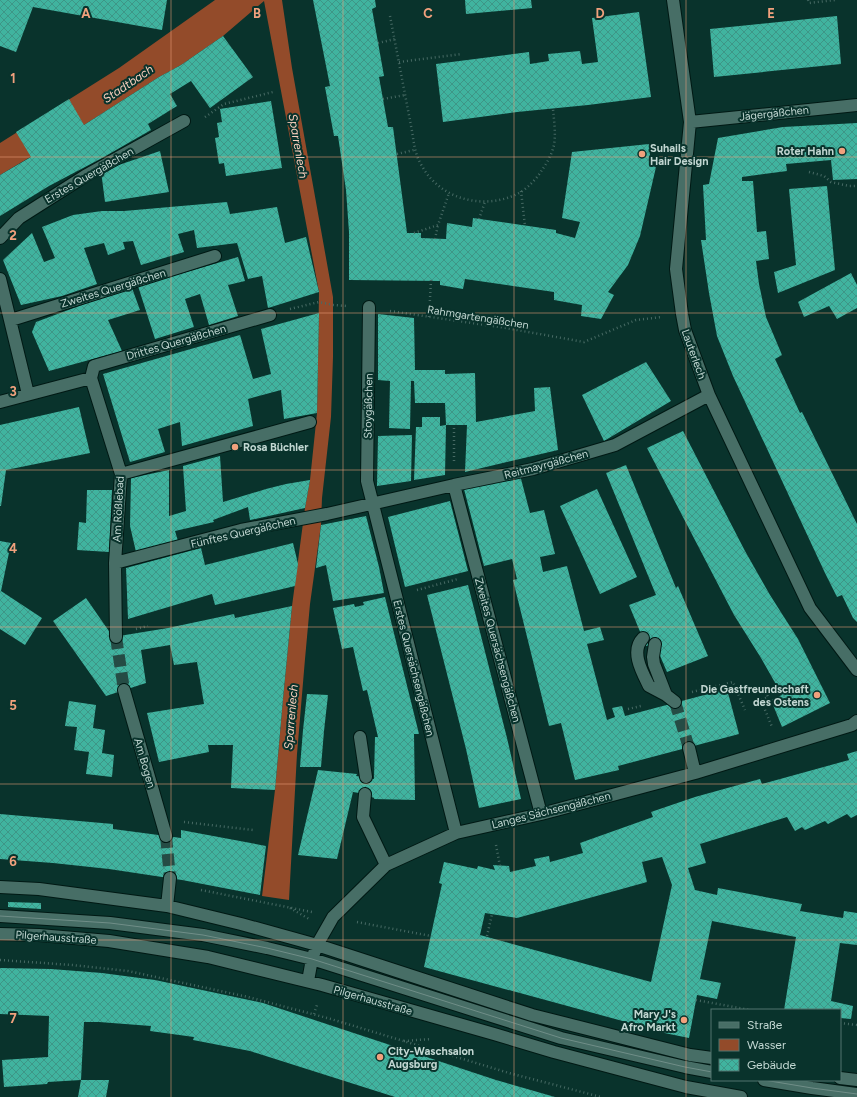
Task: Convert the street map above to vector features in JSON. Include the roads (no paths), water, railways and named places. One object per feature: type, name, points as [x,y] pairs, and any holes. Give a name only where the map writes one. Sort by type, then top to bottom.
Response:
[{"type":"street","name":"Lauterlech","points":[[673,0],[690,122],[676,269],[685,330],[709,395],[810,608],[857,670]]},
{"type":"street","name":"Jägergäßchen","points":[[690,122],[857,105]]},
{"type":"street","name":"Erstes Quergäßchen","points":[[0,238],[19,218],[85,176],[184,121]]},
{"type":"street","name":"Zweites Quergäßchen","points":[[11,320],[215,256]]},
{"type":"street","points":[[0,279],[28,394]]},
{"type":"street","name":"Stoygäßchen","points":[[369,307],[367,481],[372,504]]},
{"type":"street","name":"Drittes Quergäßchen","points":[[90,378],[94,366],[270,315]]},
{"type":"street","points":[[0,402],[90,378]]},
{"type":"street","name":"Am Rößlebad","points":[[90,378],[121,474],[115,563],[116,637]]},
{"type":"street","name":"Reitmayrgäßchen","points":[[372,504],[533,469],[615,445],[709,395]]},
{"type":"street","points":[[121,474],[310,422]]},
{"type":"street","name":"Zweites Quersächsengäßchen","points":[[454,485],[541,814]]},
{"type":"street","name":"Fünftes Quergäßchen","points":[[115,563],[241,530],[372,504]]},
{"type":"street","name":"Erstes Quersächsengäßchen","points":[[372,504],[456,833]]},
{"type":"street","points":[[643,638],[638,642],[637,650],[638,660],[643,674],[649,686],[670,699],[654,664],[653,657],[655,644]]},
{"type":"street","name":"Am Bogen","points":[[124,690],[166,836]]},
{"type":"street","name":"Langes Sächsengäßchen","points":[[308,981],[312,959],[317,945],[333,917],[386,865],[456,833],[541,814],[695,773],[852,725],[857,721]]},
{"type":"street","points":[[360,737],[366,777]]},
{"type":"street","points":[[688,748],[695,773]]},
{"type":"street","points":[[365,794],[363,817],[386,865]]},
{"type":"street","points":[[167,906],[170,878]]},
{"type":"street","points":[[0,887],[39,889],[167,906],[242,924],[317,945],[532,1015],[690,1055],[711,1058]]},
{"type":"street","points":[[0,916],[110,923],[210,937],[267,948],[312,959],[561,1038],[711,1072]]},
{"type":"street","name":"Pilgerhausstraße","points":[[0,934],[39,935],[109,941],[208,957],[308,981],[561,1054],[686,1087],[741,1097]]},
{"type":"street","points":[[841,1078],[857,1080]]},
{"type":"street","points":[[770,1081],[857,1094]]},
{"type":"water","points":[[215,0],[282,0],[292,68],[333,297],[331,417],[322,498],[321,525],[310,604],[305,659],[297,754],[289,900],[262,896],[275,790],[292,606],[310,480],[317,413],[319,292],[264,1],[223,36],[181,65],[0,175],[0,143],[119,68]]},
{"type":"tunnel","points":[[116,637],[124,690]]},
{"type":"tunnel","points":[[675,702],[689,748]]},
{"type":"tunnel","points":[[166,836],[170,878]]},
{"type":"tram line","points":[[0,916],[110,923],[203,935],[267,948],[312,959],[561,1038],[711,1072]]},
{"type":"tram line","points":[[770,1081],[857,1094]]},
{"type":"place","name":"Roter Hahn","points":[[842,151]]},
{"type":"place","name":"Suhails Hair Design","points":[[642,154]]},
{"type":"place","name":"Rosa Büchler","points":[[235,447]]},
{"type":"place","name":"Die Gastfreundschaft des Ostens","points":[[817,695]]},
{"type":"place","name":"Mary J's Afro Markt","points":[[684,1020]]},
{"type":"place","name":"City-Waschsalon Augsburg","points":[[380,1057]]},
{"type":"water label","name":"Stadtbach","points":[[128,84]]},
{"type":"water label","name":"Sparrenlech","points":[[298,146]]},
{"type":"water label","name":"Sparrenlech","points":[[291,717]]}]
